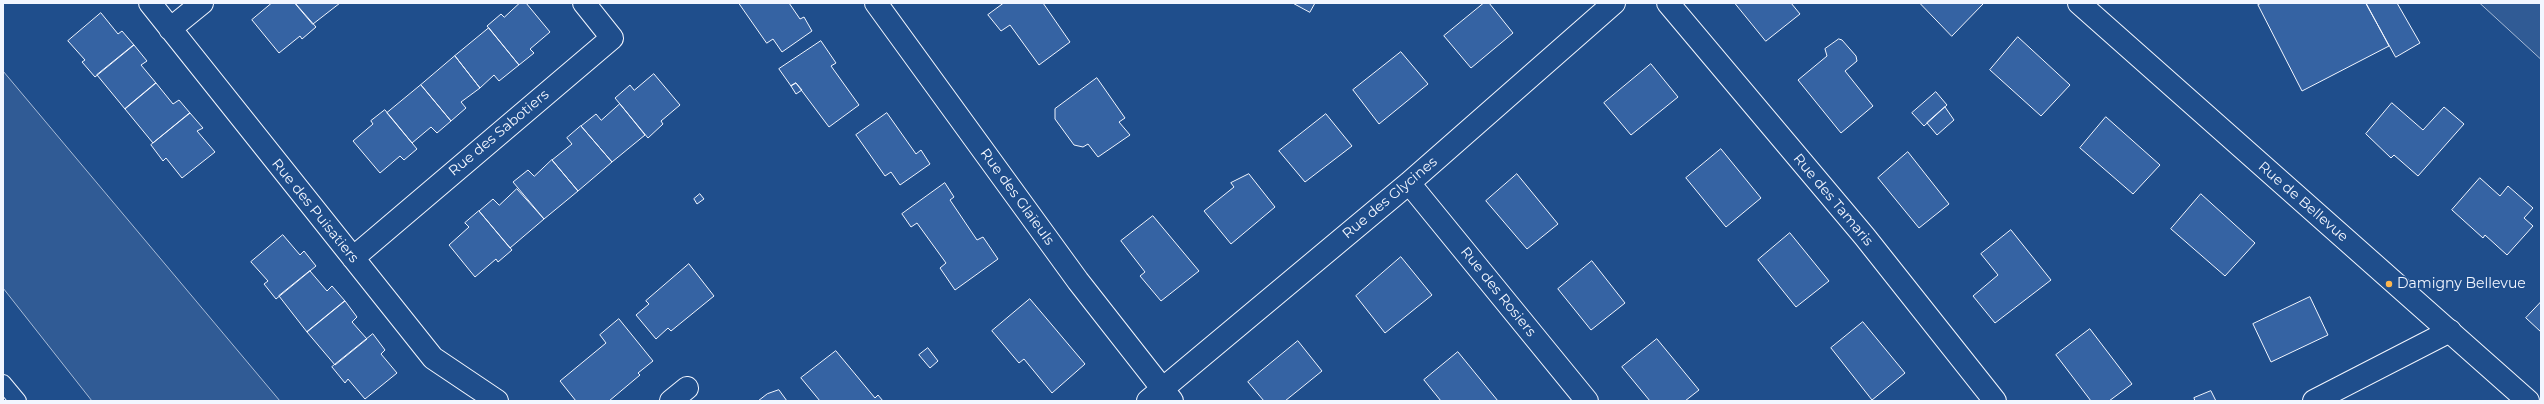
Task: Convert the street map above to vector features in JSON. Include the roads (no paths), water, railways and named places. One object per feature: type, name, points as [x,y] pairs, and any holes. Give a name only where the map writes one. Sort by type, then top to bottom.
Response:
[{"type":"street","name":"Rue des Puisatiers","points":[[150,3],[433,358],[497,401]]},
{"type":"street","points":[[170,29],[202,3]]},
{"type":"street","name":"Rue des Sabotiers","points":[[353,258],[612,38],[584,3]]},
{"type":"street","name":"Rue des Glaïeuls","points":[[876,3],[1161,397]]},
{"type":"street","name":"Rue des Glycines","points":[[1161,397],[1409,183],[1614,3]]},
{"type":"street","name":"Rue des Tamaris","points":[[1668,3],[1865,237],[1995,401]]},
{"type":"street","name":"Rue de Bellevue","points":[[2078,3],[2528,401]]},
{"type":"street","name":"Rue des Rosiers","points":[[1409,183],[1587,401]]},
{"type":"street","points":[[2314,401],[2450,331]]},
{"type":"lane","points":[[3,383],[18,401]]},
{"type":"place","name":"Damigny Bellevue","points":[[2389,284]]}]
